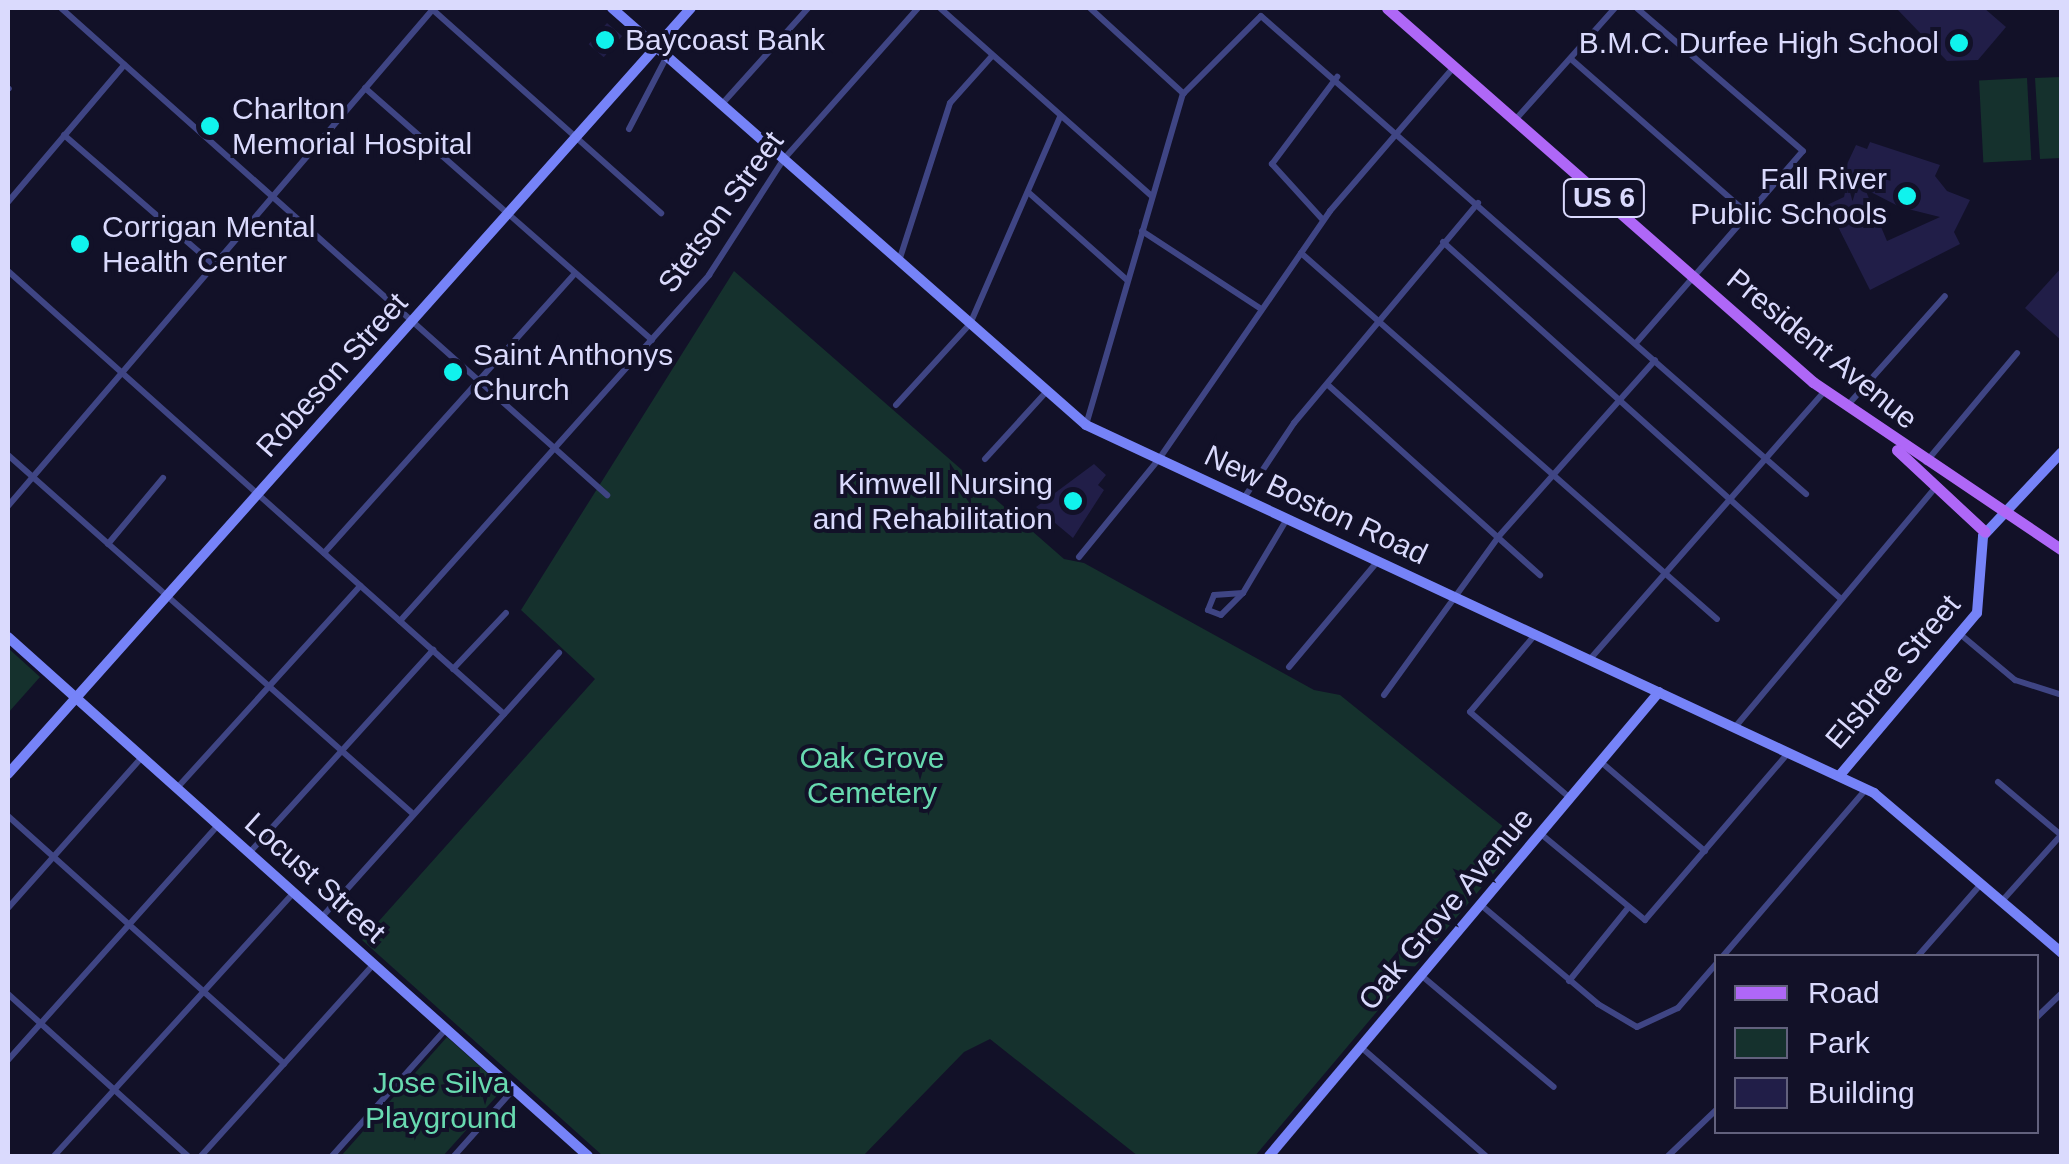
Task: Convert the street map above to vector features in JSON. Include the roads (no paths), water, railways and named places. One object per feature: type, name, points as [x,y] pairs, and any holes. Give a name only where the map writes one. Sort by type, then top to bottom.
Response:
[{"type":"main road","name":"President Avenue","points":[[1387,8],[1825,391],[1880,432],[2062,550]]},
{"type":"main road","points":[[1880,432],[1986,532]]},
{"type":"street","points":[[60,8],[606,495]]},
{"type":"street","points":[[8,506],[433,8],[660,212]]},
{"type":"street","name":"New Boston Road","points":[[612,8],[1086,425],[1866,789],[2062,953]]},
{"type":"street","name":"Robeson Street","points":[[8,774],[691,8]]},
{"type":"street","points":[[721,105],[808,8]]},
{"type":"street","name":"Stetson Street","points":[[400,621],[722,258],[783,160],[918,8]]},
{"type":"street","points":[[940,8],[1152,196]]},
{"type":"street","points":[[1090,8],[1184,94]]},
{"type":"street","points":[[1515,120],[1616,8]]},
{"type":"street","points":[[1636,342],[1804,151],[1637,8]]},
{"type":"street","points":[[1086,425],[1184,94],[1261,16],[1337,77],[1806,494]]},
{"type":"street","points":[[629,129],[667,56]]},
{"type":"street","points":[[898,262],[950,104],[992,56]]},
{"type":"street","points":[[1570,58],[1748,214]]},
{"type":"street","points":[[8,202],[124,66]]},
{"type":"street","points":[[1079,557],[1160,459],[1323,220],[1454,67]]},
{"type":"street","points":[[1323,220],[1272,164],[1337,77]]},
{"type":"street","points":[[365,88],[652,340]]},
{"type":"street","points":[[896,405],[970,324],[1060,116]]},
{"type":"street","points":[[64,134],[214,265]]},
{"type":"street","points":[[1028,192],[1127,280]]},
{"type":"street","points":[[1244,499],[1376,320],[1478,202]]},
{"type":"street","points":[[1142,231],[1262,309]]},
{"type":"street","points":[[1443,242],[1841,599]]},
{"type":"street","points":[[1301,253],[1717,619]]},
{"type":"street","points":[[8,271],[504,714]]},
{"type":"street","points":[[324,553],[576,274]]},
{"type":"street","points":[[1846,407],[1945,296]]},
{"type":"street","points":[[1926,462],[2017,353]]},
{"type":"street","points":[[1384,694],[1460,598],[1498,536],[1655,360]]},
{"type":"street","points":[[1328,384],[1540,575]]},
{"type":"street","points":[[985,459],[1047,391]]},
{"type":"street","points":[[1591,658],[1825,391]]},
{"type":"street","points":[[1986,532],[2062,452]]},
{"type":"street","points":[[8,454],[413,814]]},
{"type":"street","points":[[108,544],[163,478]]},
{"type":"street","points":[[1736,726],[1935,488]]},
{"type":"street","points":[[1243,593],[1214,595],[1208,610],[1221,614],[1243,593],[1287,519]]},
{"type":"street","name":"Elsbree Street","points":[[1840,776],[1960,634],[1983,601],[1986,532]]},
{"type":"street","points":[[1289,668],[1378,561]]},
{"type":"street","points":[[177,788],[360,586]]},
{"type":"street","points":[[454,668],[506,612]]},
{"type":"street","points":[[1537,633],[1470,712],[1571,799]]},
{"type":"street","points":[[1960,634],[2015,680],[2062,695]]},
{"type":"street","name":"Locust Street","points":[[8,637],[588,1156]]},
{"type":"street","points":[[249,853],[433,650]]},
{"type":"street","points":[[321,918],[558,653]]},
{"type":"street","name":"Oak Grove Avenue","points":[[1269,1156],[1659,692]]},
{"type":"street","points":[[1541,834],[1645,920],[1789,751]]},
{"type":"street","points":[[8,908],[142,757]]},
{"type":"street","points":[[1601,762],[1706,850]]},
{"type":"street","points":[[1998,782],[2061,834],[2002,901]]},
{"type":"street","points":[[1724,954],[1866,789]]},
{"type":"street","points":[[8,816],[284,1064]]},
{"type":"street","points":[[8,1060],[218,825]]},
{"type":"street","points":[[1920,954],[1982,883]]},
{"type":"street","points":[[54,1156],[293,893]]},
{"type":"street","points":[[1481,906],[1616,1018],[1650,1024],[1678,1008],[1714,966]]},
{"type":"street","points":[[1569,981],[1628,908]]},
{"type":"street","points":[[201,1156],[374,964]]},
{"type":"street","points":[[1422,976],[1554,1087]]},
{"type":"street","points":[[2039,1015],[2062,993]]},
{"type":"street","points":[[8,994],[188,1156]]},
{"type":"street","points":[[332,1156],[446,1029]]},
{"type":"street","points":[[1362,1048],[1486,1156]]},
{"type":"street","points":[[454,1156],[514,1090]]},
{"type":"street","points":[[1668,1156],[1714,1113]]},
{"type":"place","name":"Baycoast Bank","points":[[605,40]]},
{"type":"place","name":"B.M.C. Durfee High School","points":[[1959,43]]},
{"type":"place","name":"Charlton Memorial Hospital","points":[[210,126]]},
{"type":"place","name":"Fall River Public Schools","points":[[1907,196]]},
{"type":"place","name":"Corrigan Mental Health Center","points":[[80,244]]},
{"type":"place","name":"Saint Anthonys Church","points":[[453,372]]},
{"type":"place","name":"Kimwell Nursing and Rehabilitation","points":[[1073,501]]},
{"type":"park label","name":"Oak Grove Cemetery","points":[[872,775]]},
{"type":"park label","name":"Jose Silva Playground","points":[[441,1100]]}]
